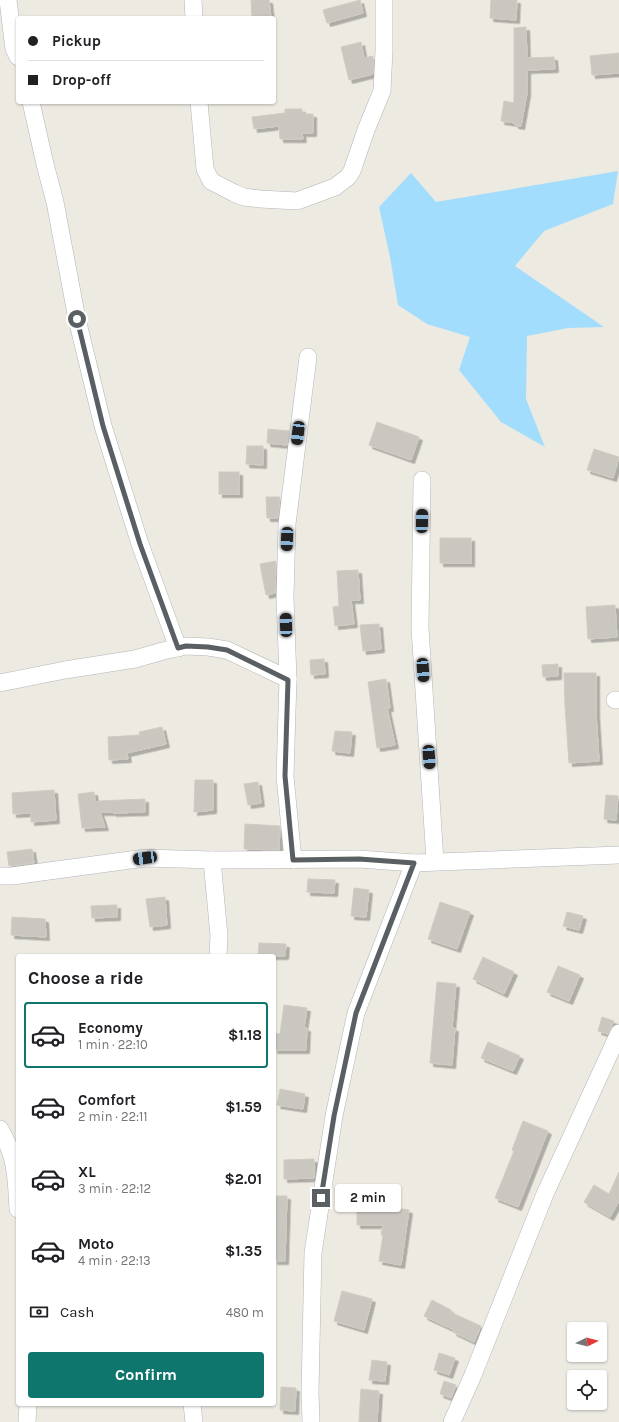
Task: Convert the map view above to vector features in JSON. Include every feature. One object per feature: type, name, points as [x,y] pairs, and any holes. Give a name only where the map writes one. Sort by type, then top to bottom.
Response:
[{"type":"street","points":[[8,0],[14,49],[16,53]]},
{"type":"street","points":[[193,0],[194,16]]},
{"type":"street","points":[[198,104],[205,169],[211,181],[244,197],[278,201],[297,201],[335,187],[348,177],[352,171],[366,130],[382,91],[384,0]]},
{"type":"street","points":[[31,104],[55,202],[77,319],[103,426],[140,544],[178,648]]},
{"type":"street","points":[[293,860],[285,776],[288,680],[285,598],[287,524],[308,357]]},
{"type":"street","points":[[422,480],[420,628],[435,862]]},
{"type":"street","points":[[0,683],[65,670],[135,659],[186,646],[227,650],[288,680]]},
{"type":"street","points":[[0,876],[12,876],[145,858],[212,860],[359,859],[414,863],[619,855]]},
{"type":"street","points":[[212,860],[219,936],[218,954]]},
{"type":"street","points":[[311,1422],[310,1392],[313,1253],[334,1116],[356,1013],[414,863]]},
{"type":"street","points":[[452,1422],[473,1375],[545,1194],[619,1033]]},
{"type":"street","points":[[0,1129],[13,1158],[16,1173]]},
{"type":"street","points":[[27,1422],[28,1406]]},
{"type":"street","points":[[192,1406],[194,1422]]},
{"type":"water","points":[[618,171],[613,204],[544,231],[515,266],[604,327],[568,328],[527,336],[526,399],[545,447],[501,422],[459,370],[470,337],[427,324],[398,305],[390,257],[379,207],[411,173],[436,202]]},
{"type":"building","points":[[251,0],[269,0],[271,16],[252,16]]},
{"type":"building","points":[[360,0],[363,13],[327,23],[323,10]]},
{"type":"building","points":[[491,0],[517,0],[516,20],[490,18]]},
{"type":"building","points":[[526,27],[527,58],[554,57],[555,69],[527,70],[527,93],[521,126],[515,125],[515,123],[501,121],[504,101],[514,103],[514,28]]},
{"type":"building","points":[[361,42],[364,58],[373,56],[373,74],[349,80],[341,47]]},
{"type":"building","points":[[619,53],[619,73],[592,75],[590,56]]},
{"type":"building","points":[[285,109],[302,109],[302,114],[313,114],[313,133],[302,133],[303,139],[280,139],[279,126],[254,129],[252,117],[285,113]]},
{"type":"building","points":[[377,422],[419,437],[411,460],[369,445]]},
{"type":"building","points":[[268,429],[289,431],[287,445],[267,443]]},
{"type":"building","points":[[247,446],[263,446],[263,465],[246,464]]},
{"type":"building","points":[[594,449],[619,457],[613,478],[587,470]]},
{"type":"building","points":[[219,472],[239,472],[239,494],[219,494]]},
{"type":"building","points":[[266,497],[280,497],[278,518],[267,518]]},
{"type":"building","points":[[440,538],[471,538],[471,563],[440,563]]},
{"type":"building","points":[[276,561],[275,593],[266,595],[260,564]]},
{"type":"building","points":[[358,570],[360,600],[351,600],[354,624],[335,626],[333,607],[339,606],[337,571]]},
{"type":"building","points":[[615,605],[617,637],[588,639],[586,607]]},
{"type":"building","points":[[379,624],[381,649],[363,651],[360,625]]},
{"type":"building","points":[[324,659],[325,674],[311,675],[310,660]]},
{"type":"building","points":[[558,664],[558,676],[543,677],[542,665]]},
{"type":"building","points":[[564,673],[596,673],[596,713],[599,761],[569,763]]},
{"type":"building","points":[[386,679],[390,708],[387,708],[395,745],[377,748],[368,682]]},
{"type":"building","points":[[162,727],[166,744],[127,753],[128,759],[109,760],[108,737],[140,735],[139,732]]},
{"type":"building","points":[[335,731],[352,732],[350,753],[332,751]]},
{"type":"building","points":[[195,780],[213,780],[213,810],[194,812]]},
{"type":"building","points":[[258,782],[261,803],[248,805],[244,784]]},
{"type":"building","points":[[54,790],[56,820],[31,822],[31,813],[13,814],[12,793]]},
{"type":"building","points":[[94,792],[95,801],[98,802],[145,799],[145,812],[100,812],[105,827],[82,828],[78,794]]},
{"type":"building","points":[[606,795],[618,796],[616,820],[604,819]]},
{"type":"building","points":[[245,824],[280,826],[279,850],[244,849]]},
{"type":"building","points":[[32,849],[34,863],[9,866],[7,852]]},
{"type":"building","points":[[308,879],[335,880],[334,893],[307,892]]},
{"type":"building","points":[[354,888],[369,890],[366,917],[351,916]]},
{"type":"building","points":[[165,897],[167,925],[150,927],[146,899]]},
{"type":"building","points":[[440,902],[470,912],[457,949],[428,939]]},
{"type":"building","points":[[117,905],[117,917],[92,918],[91,906]]},
{"type":"building","points":[[567,912],[583,916],[579,930],[563,926]]},
{"type":"building","points":[[12,917],[45,919],[46,937],[11,935]]},
{"type":"building","points":[[259,943],[286,944],[285,956],[276,956],[276,954],[258,954]]},
{"type":"building","points":[[483,957],[514,972],[504,994],[473,979]]},
{"type":"building","points":[[558,966],[580,975],[569,1001],[547,992]]},
{"type":"building","points":[[437,982],[456,984],[452,1028],[455,1028],[452,1065],[430,1063]]},
{"type":"building","points":[[284,1005],[307,1008],[304,1028],[307,1028],[306,1050],[276,1050],[276,1033],[280,1034]]},
{"type":"building","points":[[602,1017],[614,1021],[608,1034],[598,1031]]},
{"type":"building","points":[[488,1042],[520,1056],[513,1071],[481,1058]]},
{"type":"building","points":[[280,1089],[305,1094],[303,1109],[277,1105]]},
{"type":"building","points":[[523,1121],[548,1131],[518,1207],[495,1198],[514,1151],[512,1150]]},
{"type":"building","points":[[314,1159],[314,1178],[284,1179],[284,1160]]},
{"type":"building","points":[[619,1172],[619,1201],[610,1217],[584,1202],[594,1185],[609,1194]]},
{"type":"building","points":[[276,1196],[287,1196],[285,1261],[276,1261]]},
{"type":"building","points":[[357,1206],[382,1206],[409,1210],[401,1265],[379,1261],[383,1225],[357,1225]]},
{"type":"building","points":[[342,1291],[372,1299],[364,1330],[334,1321]]},
{"type":"building","points":[[432,1300],[451,1310],[450,1312],[481,1326],[474,1342],[453,1332],[454,1330],[424,1316]]},
{"type":"building","points":[[439,1353],[455,1358],[449,1375],[434,1370]]},
{"type":"building","points":[[372,1360],[387,1362],[385,1381],[369,1380]]},
{"type":"building","points":[[444,1381],[456,1385],[451,1398],[440,1394]]},
{"type":"building","points":[[281,1387],[296,1388],[295,1411],[280,1410]]},
{"type":"building","points":[[361,1389],[379,1391],[377,1422],[359,1422]]},
{"type":"route","points":[[77,319],[103,426],[140,544],[178,648],[186,646],[227,650],[288,680],[285,776],[293,860],[359,859],[414,863],[356,1013],[334,1116],[321,1198]]}]
